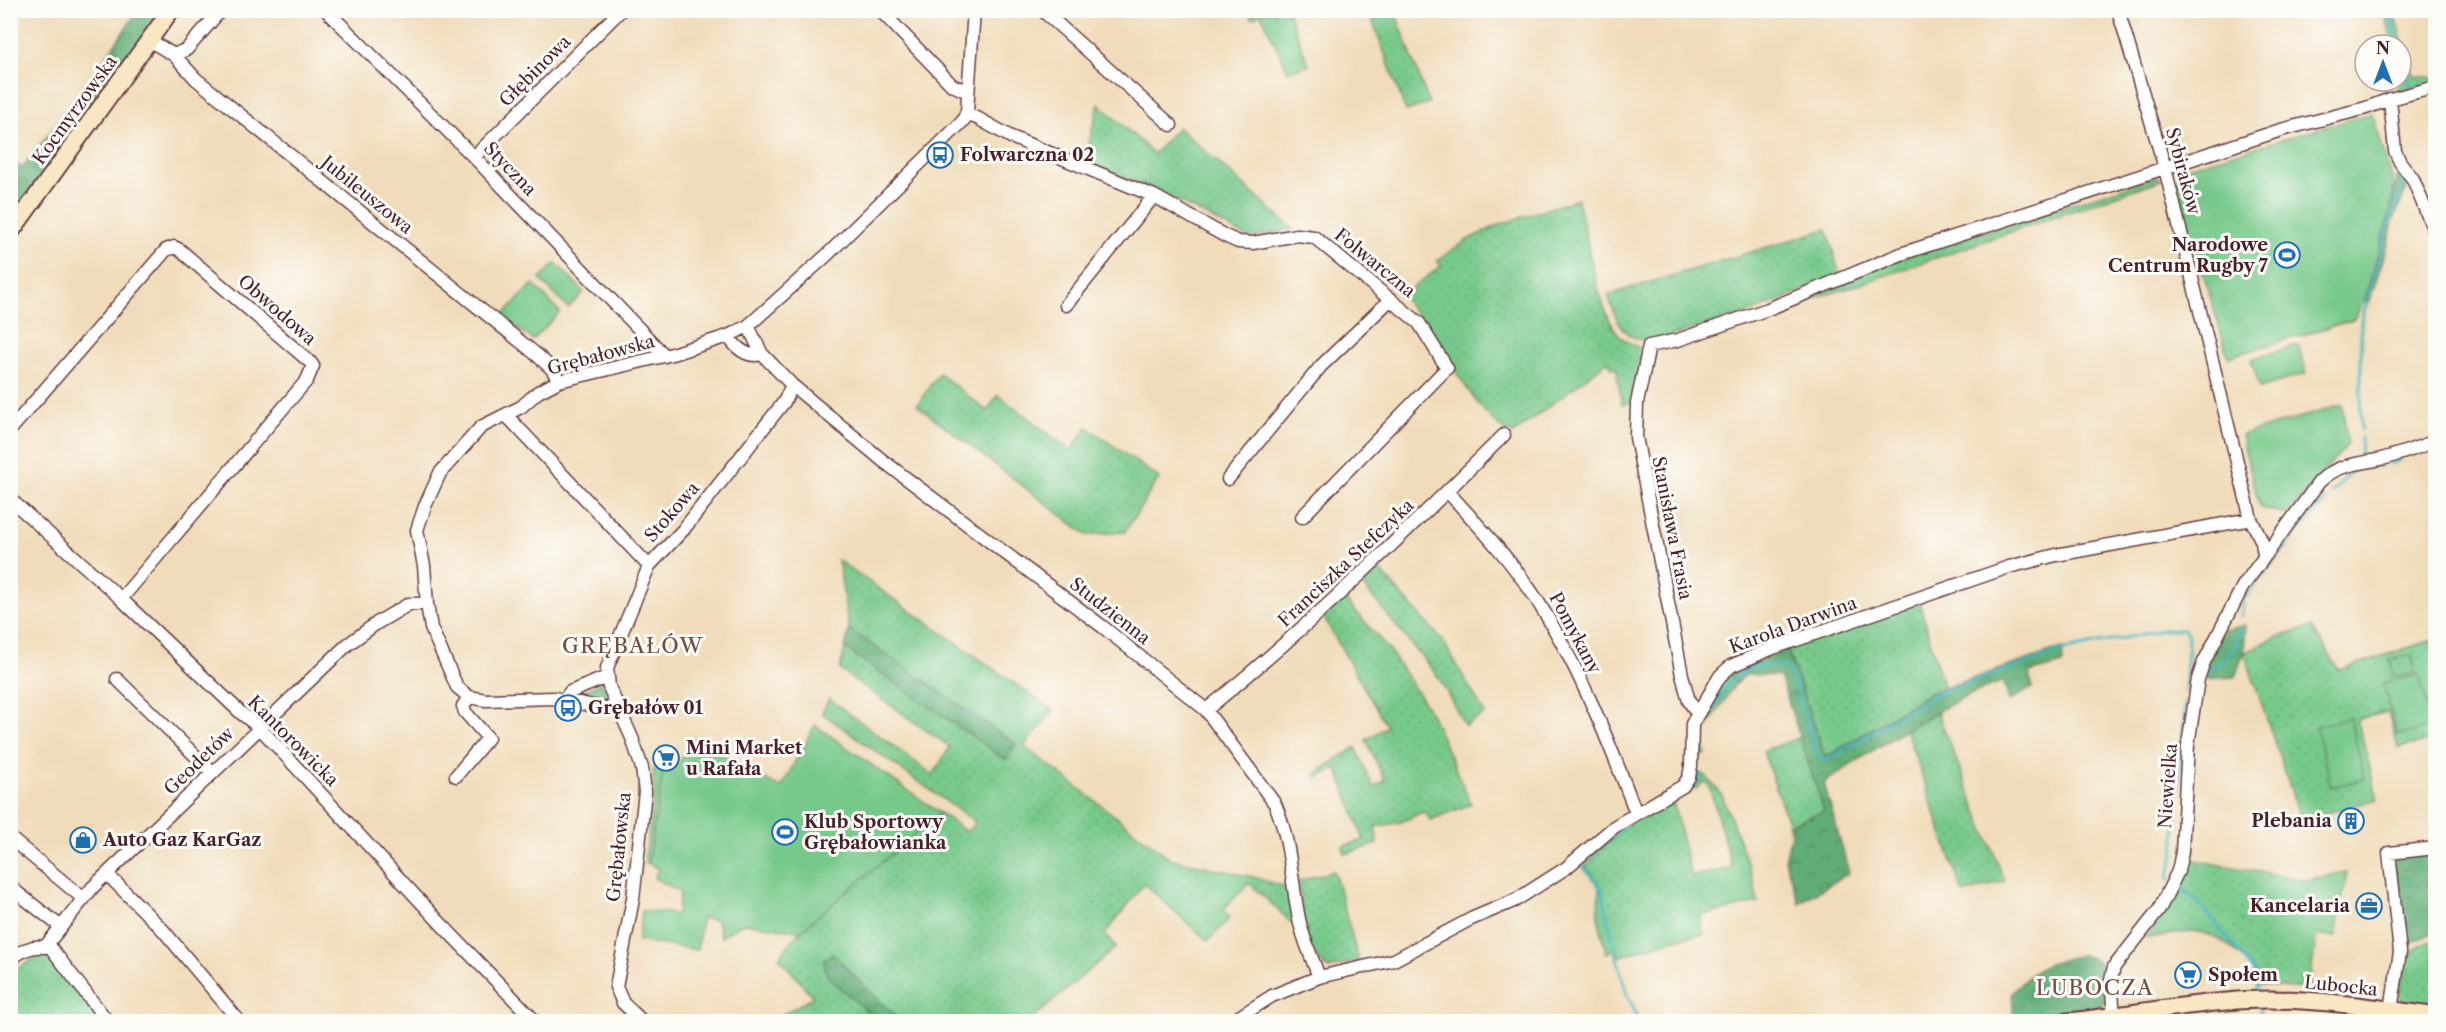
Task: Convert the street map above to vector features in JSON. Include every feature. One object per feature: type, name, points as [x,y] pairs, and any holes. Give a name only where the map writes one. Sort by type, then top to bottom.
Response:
[{"type":"street","name":"Kocmyrzowska","points":[[10,233],[171,10]]},
{"type":"street","points":[[174,55],[187,49],[221,10]]},
{"type":"street","name":"Styczna","points":[[326,10],[474,157],[664,356]]},
{"type":"street","name":"Głębinowa","points":[[474,157],[621,10]]},
{"type":"street","points":[[880,10],[952,85],[968,92]]},
{"type":"street","points":[[966,114],[974,10]]},
{"type":"street","points":[[1042,10],[1171,125]]},
{"type":"street","name":"Sybiraków","points":[[2118,10],[2165,168],[2206,343],[2251,519],[2262,542],[2264,555]]},
{"type":"street","name":"Jubileuszowa","points":[[149,40],[174,55],[196,79],[537,355],[552,369],[559,381]]},
{"type":"street","points":[[2165,168],[2281,130],[2436,87]]},
{"type":"street","points":[[2390,99],[2395,151],[2413,179],[2436,236]]},
{"type":"street","name":"Grębałowska","points":[[469,697],[457,687],[431,628],[424,566],[417,530],[440,473],[454,455],[481,427],[521,407],[538,392],[559,381],[664,356],[728,336],[748,326],[923,163],[961,124],[966,114]]},
{"type":"street","name":"Folwarczna","points":[[966,114],[1011,137],[1154,196],[1238,242],[1253,243],[1297,235],[1314,237],[1424,328],[1447,368],[1302,517]]},
{"type":"street","name":"Stanisława Frasia","points":[[1697,713],[1689,701],[1682,675],[1636,437],[1637,403],[1649,346],[1678,340],[1768,309],[1901,254],[2165,168]]},
{"type":"street","points":[[1066,305],[1154,196]]},
{"type":"street","name":"Obwodowa","points":[[10,430],[166,250],[174,248],[180,250],[313,366],[308,380],[121,599]]},
{"type":"street","points":[[1228,479],[1321,366],[1391,299]]},
{"type":"street","name":"Studzienna","points":[[748,326],[762,354],[792,385],[882,459],[1103,627],[1206,710],[1275,804],[1281,818],[1290,856],[1301,929],[1319,977]]},
{"type":"street","name":"Studzienna","points":[[728,336],[741,351],[753,356],[762,354]]},
{"type":"street","name":"Stokowa","points":[[607,677],[609,662],[649,566],[683,530],[784,402],[792,385]]},
{"type":"street","points":[[506,415],[649,566]]},
{"type":"street","name":"Franciszka Stefczyka","points":[[1206,710],[1274,655],[1504,435]]},
{"type":"street","points":[[2264,555],[2328,474],[2342,466],[2382,459],[2436,441]]},
{"type":"street","name":"Pomykany","points":[[1447,491],[1511,564],[1551,624],[1598,717],[1636,813]]},
{"type":"street","name":"Kantorowicka","points":[[10,500],[260,728],[444,927],[536,1022]]},
{"type":"street","name":"Karola Darwina","points":[[1231,1022],[1272,996],[1319,977],[1394,960],[1465,922],[1516,900],[1566,868],[1614,827],[1683,786],[1689,777],[1692,724],[1720,676],[1731,666],[1773,648],[2009,567],[2056,555],[2251,519]]},
{"type":"street","name":"Niewielka","points":[[2114,1017],[2111,979],[2114,967],[2159,910],[2171,888],[2182,852],[2188,745],[2198,679],[2220,629],[2243,586],[2264,555]]},
{"type":"street","name":"Geodetów","points":[[48,944],[107,874],[347,645],[409,604],[427,604]]},
{"type":"street","points":[[565,699],[570,692],[597,679],[607,677]]},
{"type":"street","name":"Grębałowska","points":[[607,677],[642,768],[645,792],[633,899],[616,987],[623,1003],[643,1022]]},
{"type":"street","points":[[117,679],[213,773]]},
{"type":"street","points":[[456,776],[488,738],[465,712],[463,706],[469,697],[486,700],[565,699],[603,708],[618,708]]},
{"type":"street","points":[[10,838],[84,899]]},
{"type":"street","points":[[2391,1010],[2400,952],[2389,853],[2436,848]]},
{"type":"street","points":[[107,874],[163,930],[240,1022]]},
{"type":"street","points":[[10,887],[62,927]]},
{"type":"street","points":[[10,960],[27,949],[35,946],[45,947],[48,944],[108,1022]]},
{"type":"street","name":"Lubocka","points":[[2064,1022],[2234,1001],[2264,1000],[2391,1010],[2436,1016]]},
{"type":"green space","points":[[138,11],[162,11],[120,70],[116,69],[109,80],[112,82],[11,219],[10,160],[22,168],[74,102]]},
{"type":"green space","points":[[1246,11],[1288,11],[1309,65],[1288,71],[1261,14],[1252,18]]},
{"type":"green space","points":[[1369,11],[1395,11],[1429,103],[1406,111]]},
{"type":"green space","points":[[2383,11],[2393,11],[2400,33],[2390,33]]},
{"type":"green space","points":[[2413,72],[2414,75],[2435,78],[2435,83],[2413,88]]},
{"type":"green space","points":[[1099,104],[1154,154],[1178,127],[1293,229],[1249,238],[1154,189],[1084,162]]},
{"type":"green space","name":"Narodowe Centrum Rugby 7","points":[[2372,113],[2394,185],[2391,209],[2364,301],[2353,320],[2228,357],[2176,181],[2183,168]]},
{"type":"green space","points":[[2401,171],[2409,181],[2393,222],[2369,303],[2364,301],[2391,209],[2397,173]]},
{"type":"green space","points":[[2155,177],[2161,180],[1846,289],[1784,305],[1870,268]]},
{"type":"green space","points":[[1578,199],[1593,270],[1604,307],[1619,335],[1630,344],[1643,349],[1631,402],[1622,405],[1616,367],[1612,368],[1608,361],[1513,434],[1501,428],[1476,401],[1431,332],[1408,305],[1404,294],[1441,266],[1437,261],[1467,240],[1501,224]]},
{"type":"green space","points":[[1827,229],[1840,275],[1752,312],[1658,340],[1637,339],[1629,335],[1615,315],[1608,295]]},
{"type":"green space","points":[[556,263],[584,292],[568,308],[540,279]]},
{"type":"green space","points":[[533,284],[560,312],[533,340],[501,317]]},
{"type":"green space","points":[[2298,345],[2307,373],[2260,388],[2251,359]]},
{"type":"green space","points":[[939,373],[987,411],[998,395],[1071,451],[1087,427],[1159,478],[1125,532],[1087,535],[917,405]]},
{"type":"green space","points":[[2342,405],[2348,444],[2287,514],[2260,508],[2241,435]]},
{"type":"green space","points":[[838,560],[1054,711],[1024,746],[1171,859],[1249,876],[1289,888],[1296,927],[1249,883],[1223,910],[1230,918],[1208,941],[1144,884],[1105,934],[1116,947],[1030,1021],[900,1021],[832,955],[827,976],[878,1021],[769,1022],[813,997],[779,957],[800,931],[940,813],[967,832],[975,822],[822,713],[829,699],[933,775],[950,747],[840,670],[845,648],[1005,759],[1016,745],[849,629]]},
{"type":"green space","points":[[1377,567],[1443,641],[1485,714],[1465,726],[1439,678],[1360,582]]},
{"type":"green space","points":[[1343,597],[1390,651],[1431,713],[1471,804],[1430,820],[1425,811],[1401,822],[1375,827],[1378,844],[1345,854],[1343,846],[1364,840],[1337,768],[1317,778],[1316,773],[1356,747],[1373,787],[1385,781],[1366,740],[1387,727],[1322,615]]},
{"type":"green space","points":[[1919,601],[1944,689],[1930,693],[1825,758],[1787,649]]},
{"type":"green space","points":[[2246,625],[2244,652],[2235,677],[2207,679],[2204,672],[2224,630]]},
{"type":"green space","points":[[2312,627],[2339,670],[2435,639],[2435,740],[2398,748],[2388,712],[2357,719],[2378,799],[2301,820],[2244,652],[2277,637]]},
{"type":"green space","points":[[849,629],[1016,744],[1006,760],[845,648]]},
{"type":"green space","points":[[2062,648],[2063,664],[2029,673],[2032,688],[2009,701],[2003,681],[1979,691],[1910,727],[1824,783],[1849,873],[1799,903],[1785,860],[1791,834],[1789,825],[1824,811],[1780,676],[1747,674],[1735,684],[1729,673],[1787,649],[1826,758],[1930,693]]},
{"type":"green space","points":[[2412,655],[2415,673],[2394,676],[2390,660]]},
{"type":"green space","points":[[1729,673],[1735,684],[1702,735],[1706,754],[1696,758],[1698,715],[1709,710],[1706,696]]},
{"type":"green space","points":[[2419,675],[2432,727],[2397,735],[2383,683]]},
{"type":"green space","points":[[601,683],[609,703],[576,697],[575,695]]},
{"type":"green space","points":[[1937,712],[2005,881],[1963,894],[1906,730]]},
{"type":"green space","points":[[2350,718],[2365,779],[2331,787],[2316,726]]},
{"type":"green space","name":"Klub Sportowy Grębałowianka","points":[[815,725],[940,813],[800,931],[743,923],[721,937],[717,920],[702,918],[697,950],[638,941],[642,911],[677,914],[680,892],[654,878],[659,869],[648,863],[663,771],[673,772],[694,739],[781,788]]},
{"type":"green space","points":[[1801,737],[1824,811],[1789,825],[1763,751]]},
{"type":"green space","points":[[653,769],[663,771],[648,863],[646,863],[654,795]]},
{"type":"green space","points":[[1698,774],[1705,775],[1722,795],[1753,877],[1758,903],[1700,916],[1704,934],[1670,940],[1619,957],[1616,949],[1606,953],[1598,916],[1599,887],[1583,867],[1638,815],[1672,797],[1691,876],[1732,868],[1709,785],[1703,782],[1696,789],[1690,784]]},
{"type":"green space","points":[[2435,849],[2435,932],[2405,945],[2395,893],[2395,858]]},
{"type":"green space","points":[[2188,859],[2305,880],[2347,872],[2336,937],[2317,935],[2309,986],[2315,986],[2315,990],[2259,985],[2255,974],[2242,958],[2229,946],[2208,934],[2188,932],[2146,938],[2173,897]]},
{"type":"green space","points":[[1334,871],[1359,961],[1329,969],[1313,952],[1305,930],[1299,881]]},
{"type":"green space","points":[[2435,940],[2435,1008],[2405,1003],[2399,997],[2406,961],[2416,949]]},
{"type":"green space","points":[[50,950],[105,1022],[11,1022],[11,972]]},
{"type":"green space","points":[[832,954],[900,1021],[878,1021],[827,976],[823,960]]},
{"type":"green space","points":[[2081,955],[2098,962],[2106,976],[2106,992],[2100,1010],[2014,1020],[2012,993],[2028,977],[2043,967]]},
{"type":"waterway","points":[[2388,10],[2395,33]]},
{"type":"waterway","points":[[2361,430],[2361,322],[2391,218],[2403,186],[2403,174]]},
{"type":"waterway","points":[[2360,457],[2361,438]]},
{"type":"waterway","points":[[2390,464],[2400,460]]},
{"type":"waterway","points":[[2368,468],[2381,465]]},
{"type":"waterway","points":[[2332,492],[2354,469]]},
{"type":"waterway","points":[[2241,616],[2244,600],[2251,589],[2326,499]]},
{"type":"waterway","points":[[2207,671],[2235,647],[2241,625]]},
{"type":"waterway","points":[[1699,758],[1697,741],[1701,729],[1730,682],[1753,667],[1772,665],[1790,670],[1819,757],[1825,761],[1934,695],[2065,650],[2163,630],[2184,630],[2188,635],[2185,691]]},
{"type":"waterway","points":[[2171,880],[2168,877],[2174,855],[2185,701]]},
{"type":"waterway","points":[[1654,810],[1688,791],[1694,786],[1701,773]]},
{"type":"waterway","points":[[1592,854],[1625,827]]},
{"type":"waterway","points":[[1585,867],[1602,890],[1613,943],[1637,1022]]},
{"type":"waterway","points":[[2176,884],[2197,901],[2231,942],[2256,975],[2258,990]]},
{"type":"waterway","points":[[2260,1010],[2261,1022]]},
{"type":"place","name":"Folwarczna 02","points":[[940,155]]},
{"type":"place","name":"Narodowe Centrum Rugby 7","points":[[2287,255]]},
{"type":"place","name":"Grębałów 01","points":[[568,708]]},
{"type":"place","name":"Mini Market u Rafała","points":[[666,758]]},
{"type":"place","name":"Plebania","points":[[2351,821]]},
{"type":"place","name":"Klub Sportowy Grębałowianka","points":[[785,832]]},
{"type":"place","name":"Auto Gaz KarGaz","points":[[83,840]]},
{"type":"place","name":"Kancelaria","points":[[2369,906]]},
{"type":"place","name":"Społem","points":[[2188,975]]},
{"type":"district","name":"GRĘBAŁÓW","points":[[633,645]]},
{"type":"district","name":"LUBOCZA","points":[[2095,987]]}]
